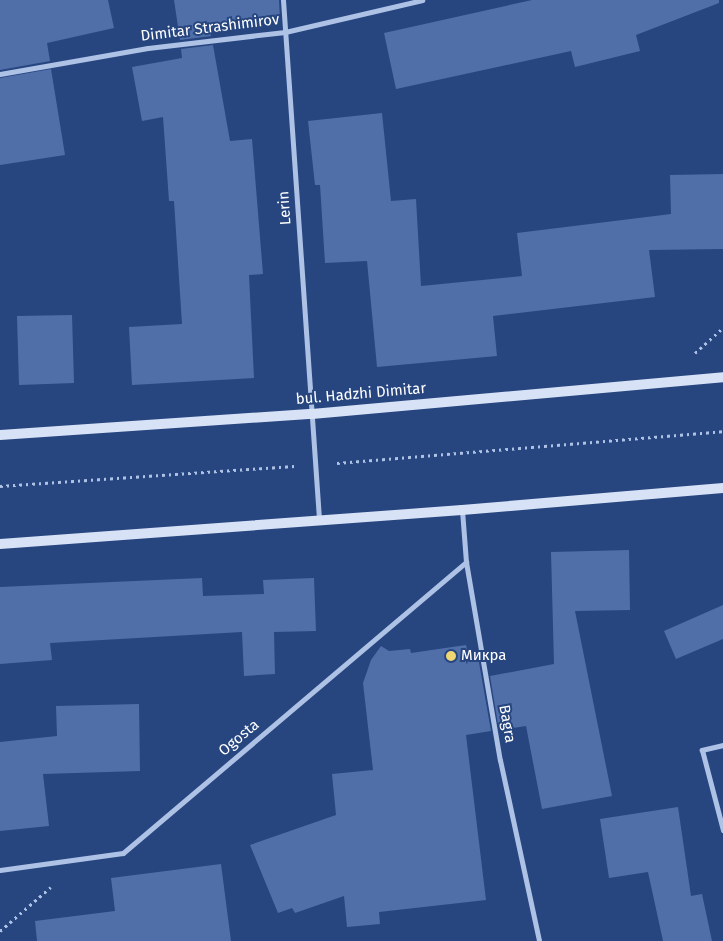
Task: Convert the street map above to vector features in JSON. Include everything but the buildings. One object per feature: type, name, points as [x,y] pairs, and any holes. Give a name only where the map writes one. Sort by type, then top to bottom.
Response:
[{"type":"main road","name":"bul. Hadzhi Dimitar","points":[[0,435],[312,414],[723,377]]},
{"type":"main road","points":[[0,544],[319,519],[462,510],[723,488]]},
{"type":"street","name":"Lerin","points":[[283,0],[319,519]]},
{"type":"street","name":"Dimitar Strashimirov","points":[[0,74],[148,48],[285,32],[422,0]]},
{"type":"street","name":"Bagra","points":[[462,510],[466,562],[500,760],[539,941]]},
{"type":"street","name":"Ogosta","points":[[0,870],[124,853],[466,562]]},
{"type":"street","points":[[723,745],[702,750],[723,830]]},
{"type":"path","points":[[0,486],[316,465],[723,431]]},
{"type":"path","points":[[0,931],[85,858]]},
{"type":"place","name":"Микра","points":[[451,656]]}]
